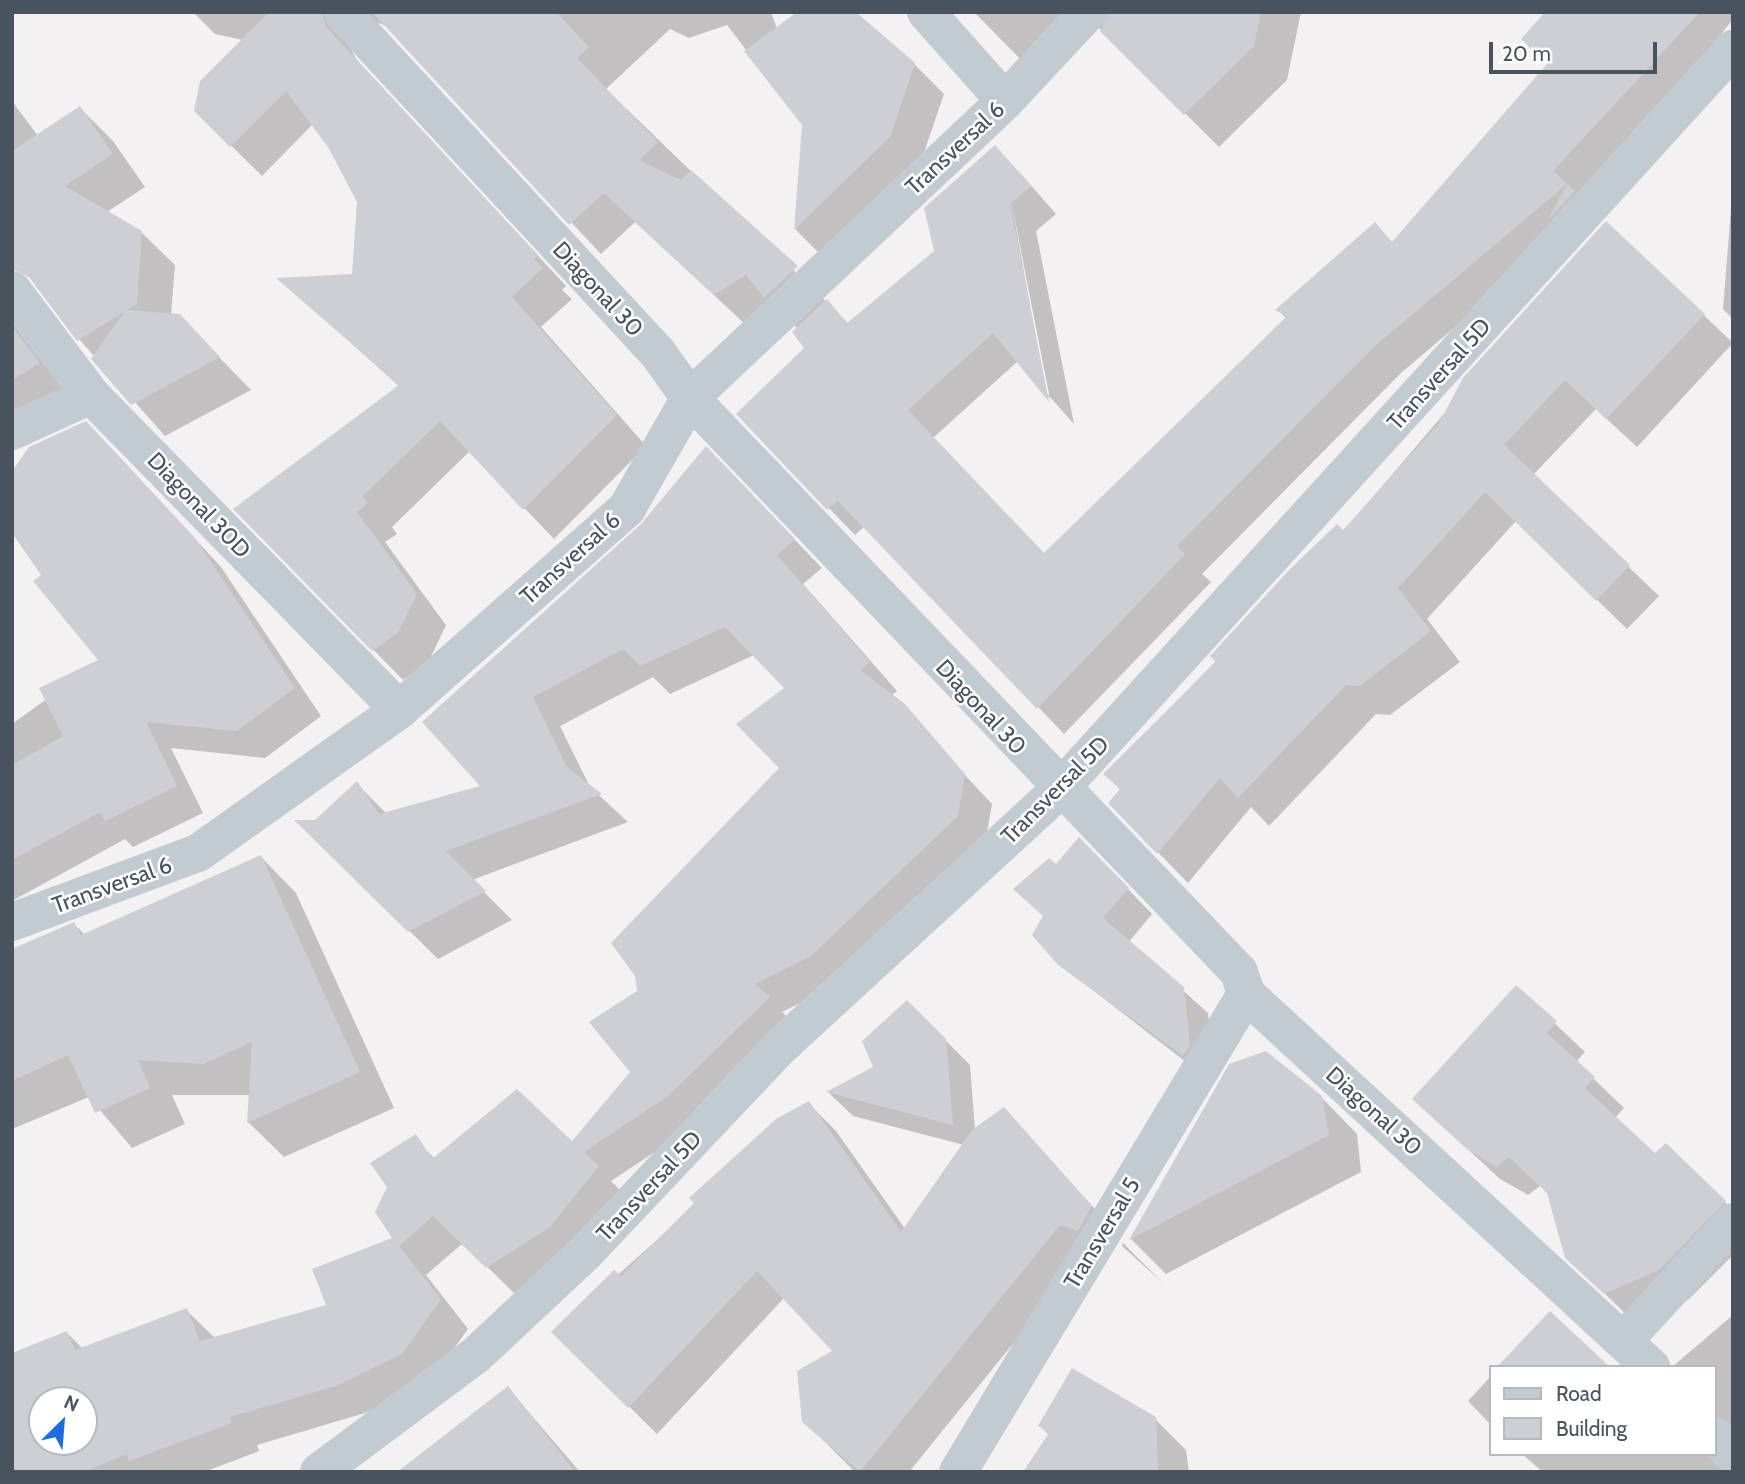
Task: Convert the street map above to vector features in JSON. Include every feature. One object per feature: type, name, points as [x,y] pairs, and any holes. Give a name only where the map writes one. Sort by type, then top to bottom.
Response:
[{"type":"street","name":"Diagonal 30","points":[[342,12],[657,352],[690,398],[1059,790],[1239,972],[1246,994],[1625,1339],[1649,1365]]},
{"type":"street","points":[[926,12],[1005,101]]},
{"type":"street","name":"Transversal 6","points":[[12,922],[198,853],[399,710],[627,508],[690,398],[1005,101],[1088,12]]},
{"type":"street","name":"Transversal 5D","points":[[319,1472],[476,1354],[584,1254],[781,1046],[1059,790],[1733,49]]},
{"type":"street","name":"Diagonal 30D","points":[[12,290],[91,395],[399,710]]},
{"type":"street","points":[[12,431],[91,395]]},
{"type":"street","name":"Transversal 5","points":[[958,1472],[1246,994]]},
{"type":"street","points":[[1625,1339],[1733,1222]]},
{"type":"street","points":[[1717,1438],[1733,1455]]},
{"type":"building","points":[[269,12],[321,12],[326,27],[538,255],[534,259],[543,268],[512,297],[617,415],[523,510],[440,421],[363,496],[368,503],[357,512],[417,594],[398,633],[372,651],[233,509],[399,385],[276,278],[352,274],[357,202],[328,147],[286,91],[230,147],[194,111],[200,81]]},
{"type":"building","points":[[372,12],[556,12],[589,47],[577,58],[658,142],[639,160],[681,180],[691,170],[798,266],[764,298],[746,275],[714,295],[604,193],[569,225]]},
{"type":"building","points":[[797,12],[856,12],[915,63],[890,137],[794,230],[802,125],[744,51]]},
{"type":"building","points":[[1109,12],[1261,12],[1254,46],[1184,115],[1100,31]]},
{"type":"building","points":[[1545,12],[1700,12],[1553,171],[1575,191],[1548,220],[1567,184],[1375,346],[1177,546],[1185,554],[1037,709],[838,501],[827,510],[736,414],[804,348],[792,332],[827,299],[847,323],[934,251],[924,208],[995,145],[1031,186],[1010,204],[1049,402],[993,333],[908,410],[1044,553],[1287,316],[1275,310],[1375,222],[1392,242],[1547,64],[1521,39]]},
{"type":"building","points":[[80,106],[113,154],[65,186],[142,231],[137,304],[128,310],[180,314],[220,357],[131,405],[91,359],[124,312],[77,341],[29,277],[12,269],[12,151]]},
{"type":"building","points":[[1606,221],[1705,314],[1606,419],[1565,380],[1504,445],[1630,565],[1596,601],[1485,492],[1398,588],[1431,631],[1360,686],[1346,685],[1238,798],[1220,778],[1157,854],[1108,803],[1120,789],[1103,774],[1216,662],[1210,656],[1289,570],[1337,524],[1343,530],[1439,423],[1463,378]]},
{"type":"building","points":[[12,327],[40,363],[12,380]]},
{"type":"building","points":[[86,421],[195,538],[295,688],[237,731],[146,722],[177,786],[105,821],[100,812],[12,860],[12,765],[63,736],[39,688],[98,660],[33,581],[41,575],[12,533],[12,471],[29,447]]},
{"type":"building","points":[[706,446],[795,539],[777,555],[870,662],[860,670],[905,704],[965,774],[958,816],[811,956],[755,984],[770,997],[668,1096],[584,1152],[599,1166],[550,1227],[486,1268],[433,1216],[399,1246],[441,1299],[402,1354],[336,1386],[230,1417],[232,1423],[129,1461],[127,1454],[84,1472],[12,1472],[12,1353],[67,1331],[75,1350],[187,1308],[200,1341],[326,1305],[312,1269],[392,1238],[375,1212],[387,1187],[370,1163],[416,1134],[432,1159],[517,1089],[572,1141],[630,1072],[589,1022],[637,991],[635,976],[611,943],[779,768],[736,724],[784,688],[725,627],[640,666],[623,649],[533,697],[567,767],[602,794],[446,851],[486,891],[408,932],[294,820],[315,820],[357,781],[379,814],[480,786],[422,722],[641,524]]},
{"type":"building","points":[[1079,837],[1129,888],[1103,918],[1184,987],[1190,1045],[1183,1056],[1058,965],[1032,935],[1043,916],[1013,889],[1049,858],[1056,864]]},
{"type":"building","points":[[261,855],[360,1072],[247,1123],[252,1042],[203,1064],[138,1060],[150,1088],[95,1113],[68,1055],[12,1081],[12,949],[74,922],[81,935]]},
{"type":"building","points":[[1516,985],[1557,1021],[1547,1033],[1595,1077],[1585,1088],[1655,1153],[1666,1143],[1726,1201],[1659,1270],[1604,1294],[1565,1258],[1547,1193],[1509,1157],[1497,1167],[1468,1150],[1412,1099]]},
{"type":"building","points":[[907,1000],[946,1039],[953,1125],[826,1092],[873,1067],[862,1041]]},
{"type":"building","points":[[1266,1051],[1322,1096],[1329,1135],[1129,1240],[1229,1064]]},
{"type":"building","points":[[809,1101],[901,1232],[972,1130],[1004,1107],[1092,1206],[1078,1231],[1060,1225],[860,1472],[802,1422],[797,1371],[832,1351],[757,1271],[628,1408],[551,1332],[614,1270],[621,1276],[694,1203],[689,1198],[776,1119]]},
{"type":"building","points":[[1550,1311],[1608,1365],[1499,1365]]},
{"type":"building","points":[[1072,1368],[1156,1417],[1158,1472],[1023,1472],[1049,1433],[1038,1426]]},
{"type":"building","points":[[508,1386],[575,1472],[397,1472]]}]
